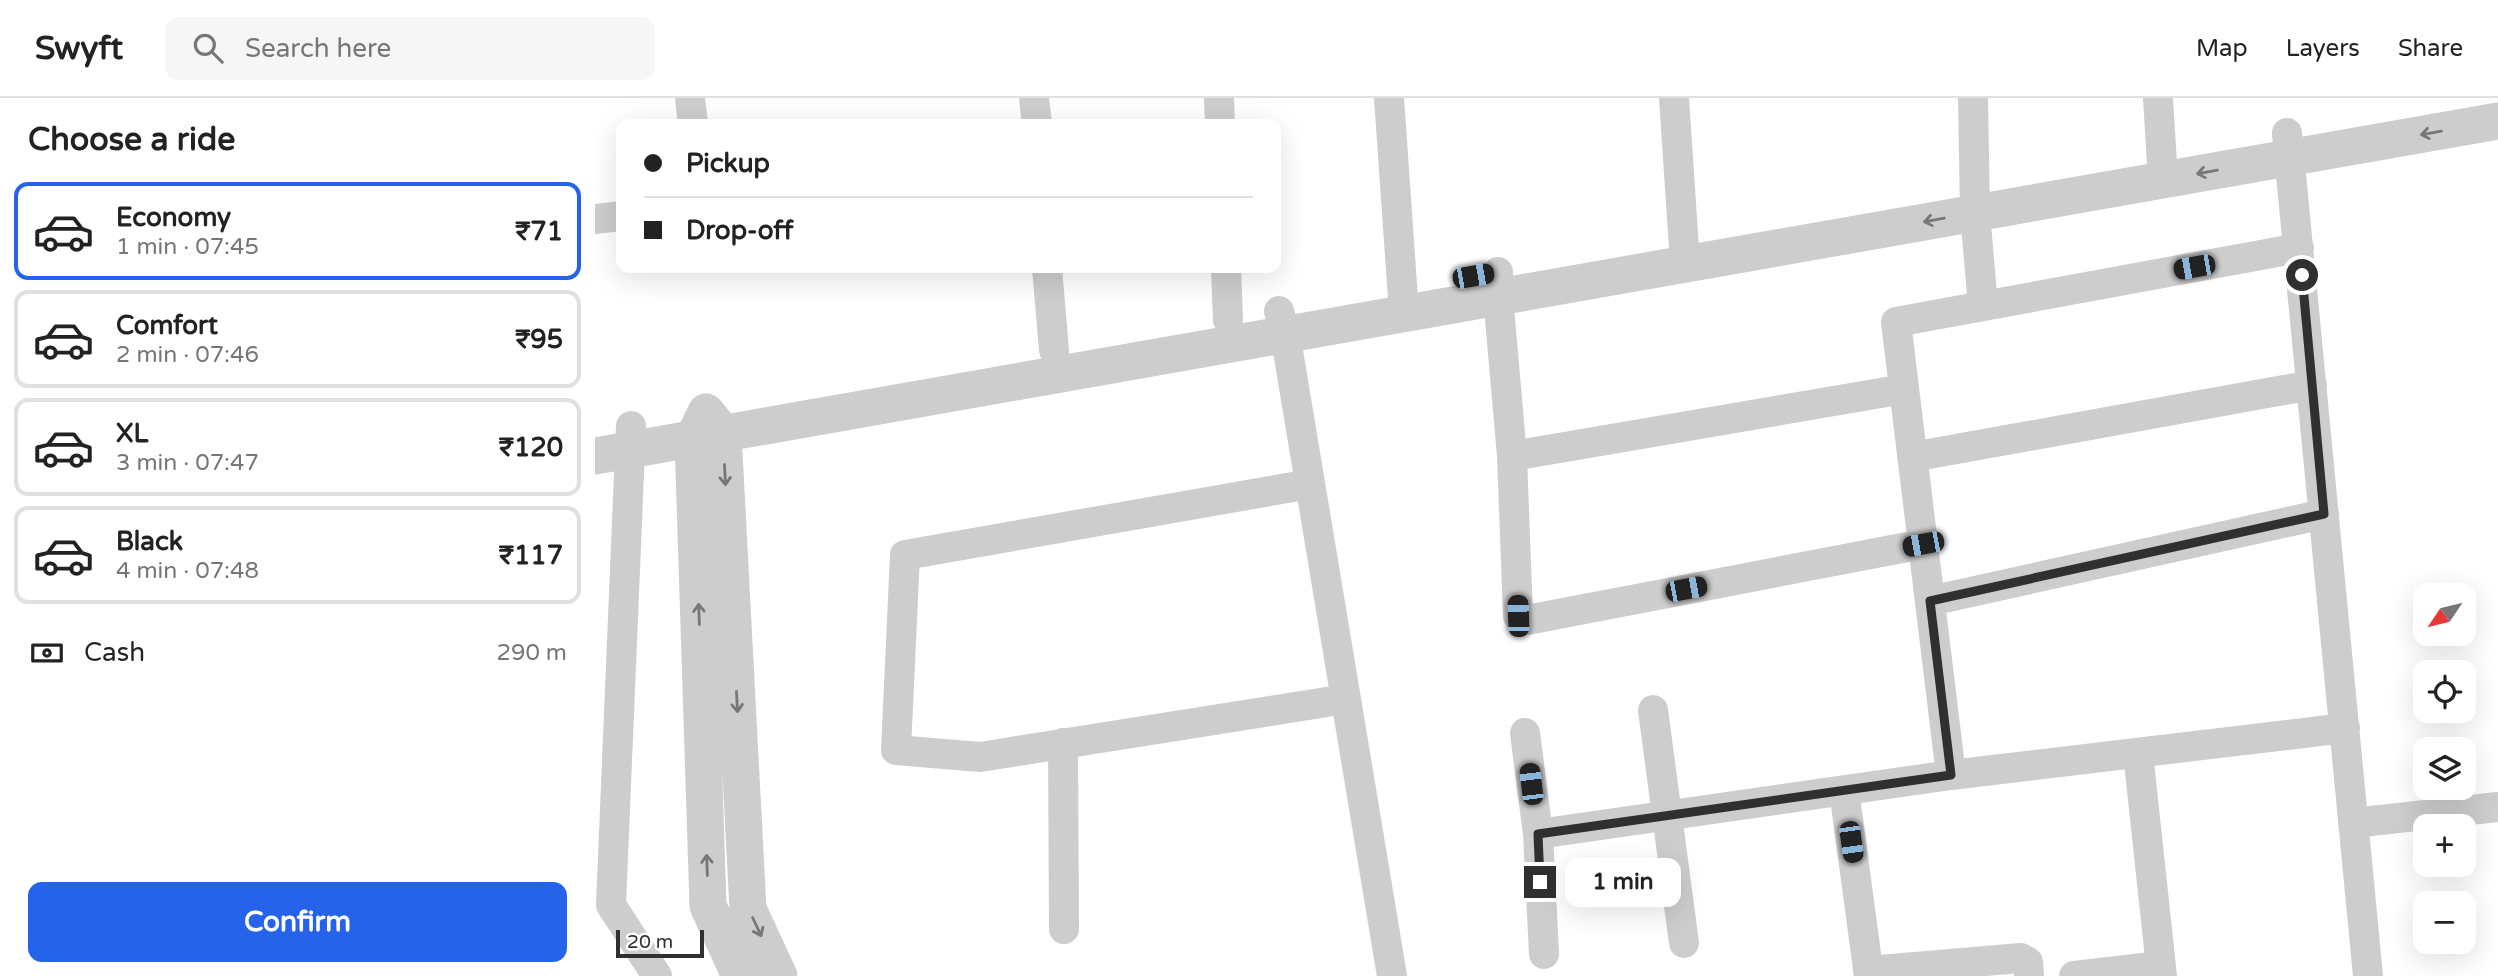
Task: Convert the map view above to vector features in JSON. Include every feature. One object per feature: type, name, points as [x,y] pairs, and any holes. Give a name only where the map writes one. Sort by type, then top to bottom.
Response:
[{"type":"street","points":[[690,98],[692,119]]},
{"type":"street","points":[[1034,98],[1036,119]]},
{"type":"street","points":[[1219,98],[1220,119]]},
{"type":"street","points":[[1389,98],[1402,301]]},
{"type":"street","points":[[1674,98],[1684,251]]},
{"type":"street","points":[[1973,98],[1975,200],[1983,306]]},
{"type":"street","points":[[2158,98],[2161,168]]},
{"type":"street","points":[[595,432],[631,438],[707,428],[1282,322],[2289,145],[2485,98]]},
{"type":"street","points":[[2289,145],[2498,121]]},
{"type":"street","points":[[2289,145],[2368,976]]},
{"type":"street","points":[[595,219],[616,216]]},
{"type":"street","points":[[1951,775],[1896,322],[2299,248]]},
{"type":"street","points":[[1047,273],[1054,350]]},
{"type":"street","points":[[1226,273],[1228,320]]},
{"type":"street","points":[[1498,284],[1512,456],[1518,616],[1527,620],[1923,544]]},
{"type":"street","points":[[707,428],[1054,350],[1228,320],[1282,322]]},
{"type":"street","points":[[1282,322],[1392,976]]},
{"type":"street","points":[[1912,457],[2312,385]]},
{"type":"street","points":[[1512,456],[1904,389]]},
{"type":"street","points":[[707,428],[708,906],[740,976]]},
{"type":"street","points":[[707,428],[748,909],[779,976]]},
{"type":"street","points":[[595,456],[631,438]]},
{"type":"street","points":[[631,438],[611,905],[657,976]]},
{"type":"street","points":[[1310,484],[905,555],[895,750],[981,757],[1346,699]]},
{"type":"street","points":[[1930,601],[2324,514]]},
{"type":"street","points":[[1653,710],[1684,943]]},
{"type":"street","points":[[1538,834],[1951,775],[2344,728]]},
{"type":"street","points":[[1525,733],[1538,834],[1544,954]]},
{"type":"street","points":[[1063,743],[1064,929]]},
{"type":"street","points":[[2074,976],[2161,971],[2138,753]]},
{"type":"street","points":[[1844,790],[1868,974],[2021,958],[2028,962],[2029,976]]},
{"type":"street","points":[[2353,823],[2498,807]]},
{"type":"route","points":[[1540,882],[1538,834],[1951,775],[1930,601],[2324,514],[2302,275]]}]
